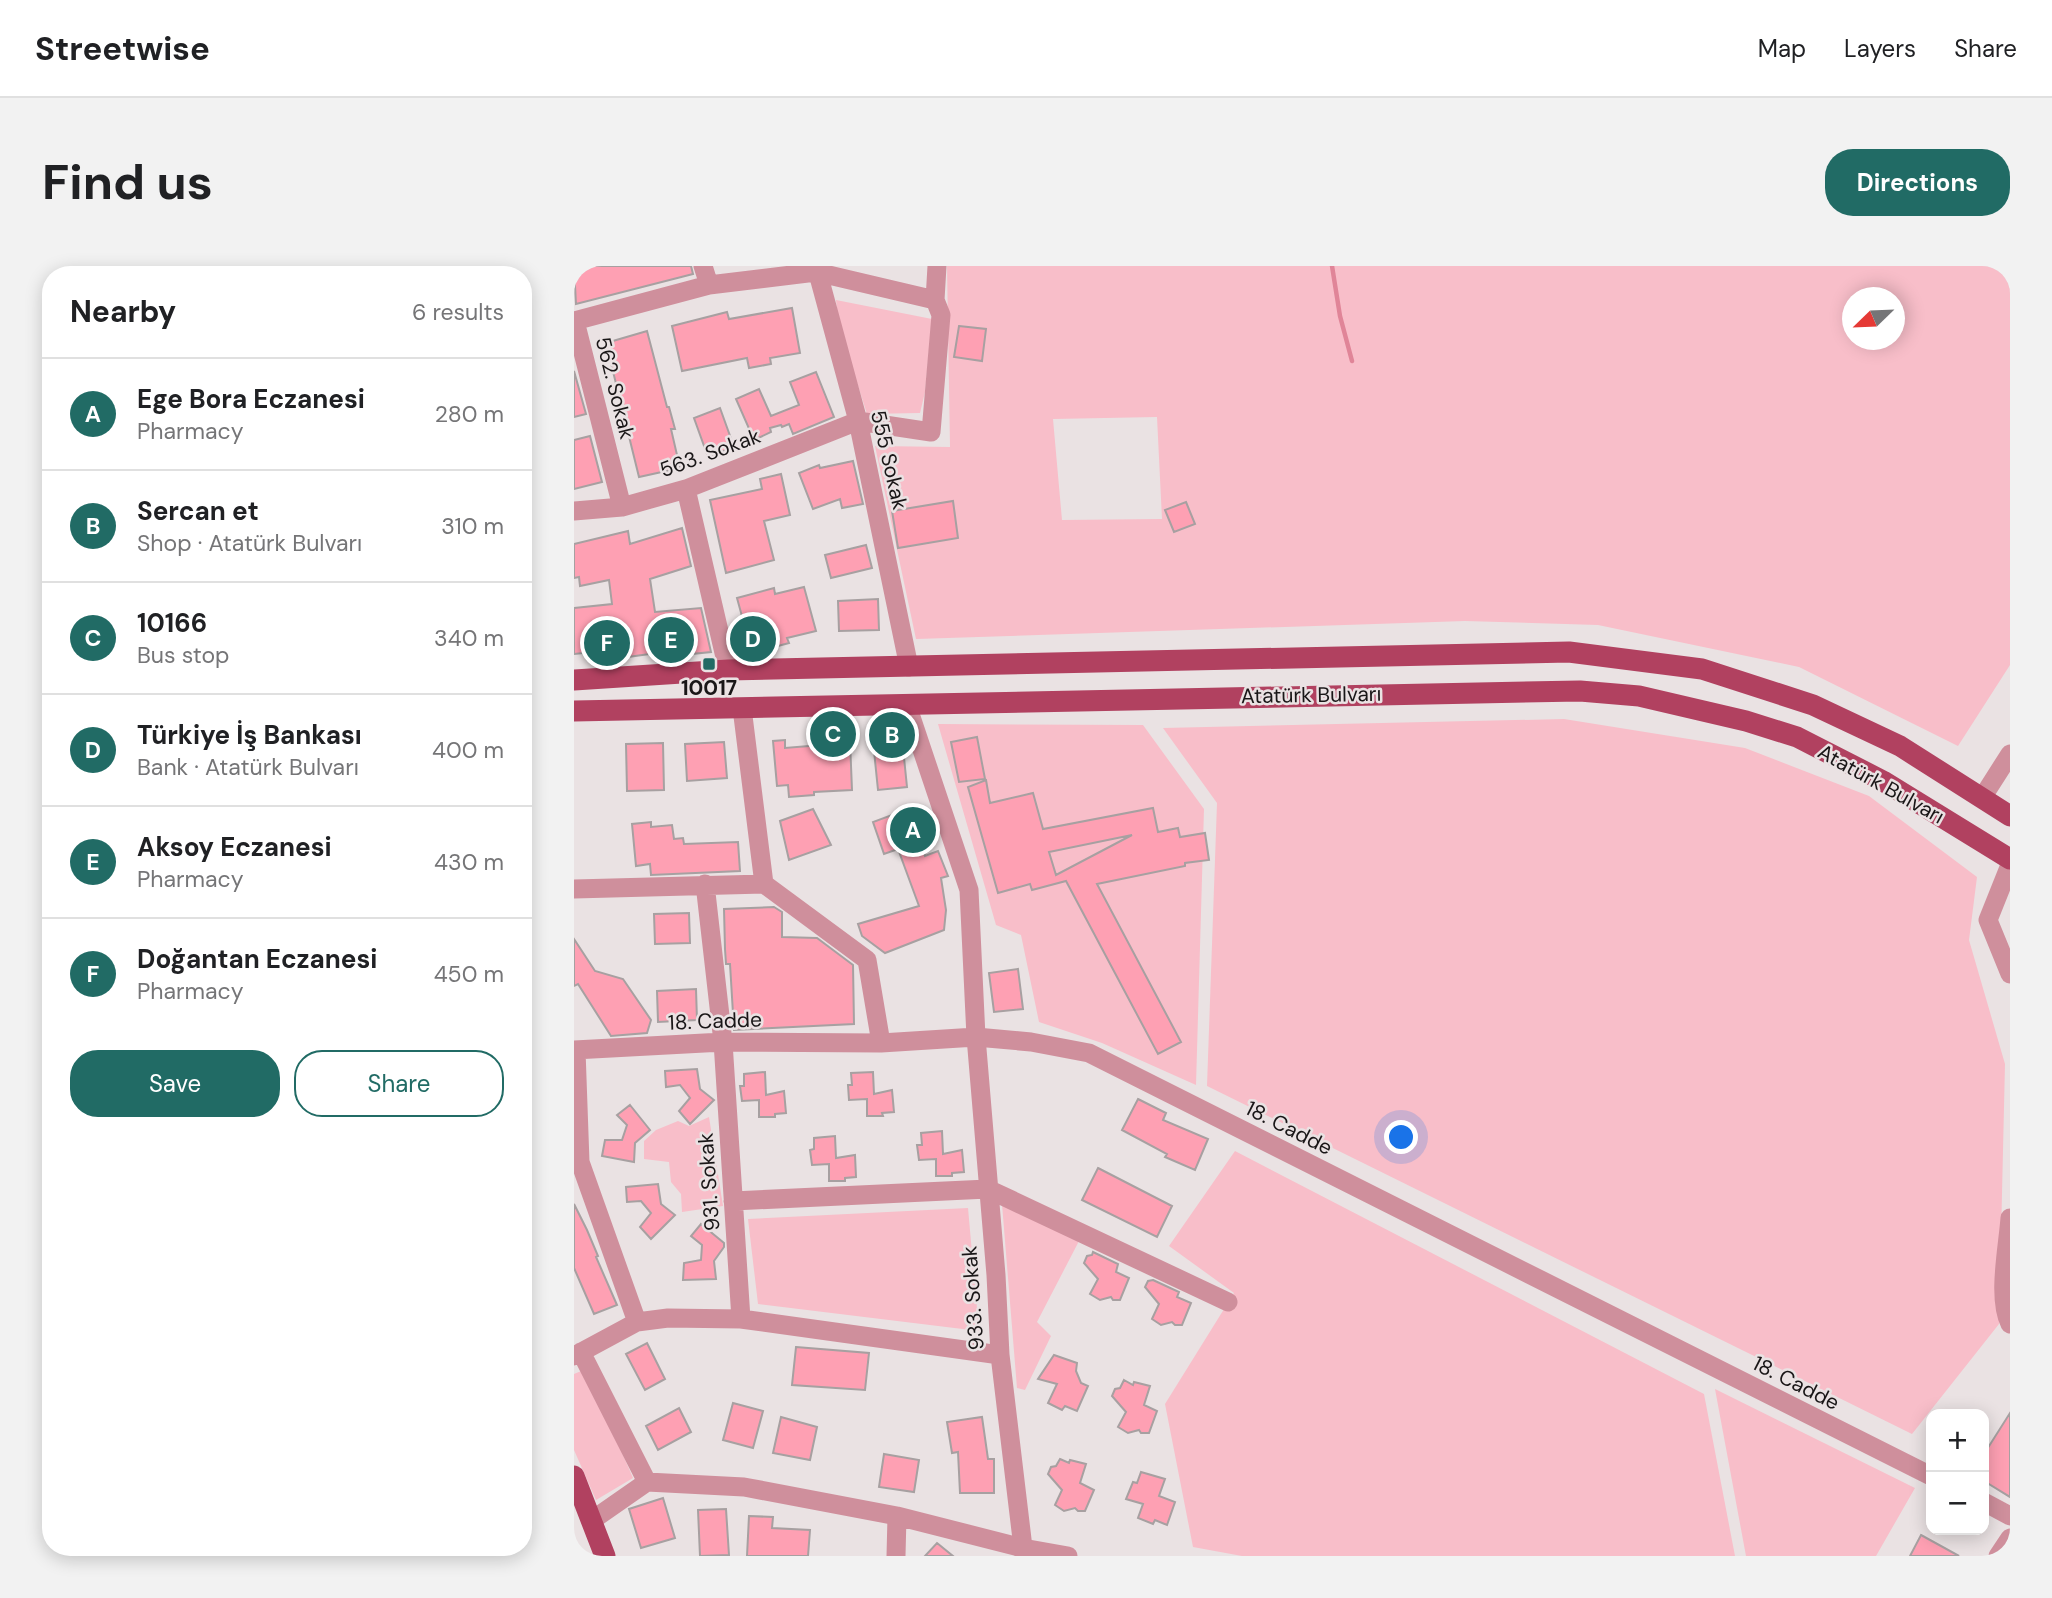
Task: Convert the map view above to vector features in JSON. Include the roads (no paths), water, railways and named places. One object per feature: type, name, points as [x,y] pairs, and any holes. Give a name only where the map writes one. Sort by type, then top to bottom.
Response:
[{"type":"main road","name":"Atatürk Bulvarı","points":[[574,680],[728,670],[1569,652],[1702,669],[1813,705],[1900,746],[2010,816]]},
{"type":"main road","name":"Atatürk Bulvarı","points":[[574,711],[1580,691],[1639,696],[1746,720],[1797,737],[1883,781],[2010,859]]},
{"type":"main road","points":[[574,1476],[605,1556]]},
{"type":"street","points":[[858,421],[930,432],[941,315],[935,300],[937,266]]},
{"type":"street","points":[[574,321],[706,275],[816,269],[935,300]]},
{"type":"street","name":"555 Sokak","points":[[816,269],[858,421],[909,667]]},
{"type":"street","name":"562. Sokak","points":[[574,321],[622,507]]},
{"type":"street","name":"563. Sokak","points":[[574,511],[622,507],[686,489],[858,421]]},
{"type":"street","points":[[686,489],[728,670]]},
{"type":"street","name":"933. Sokak","points":[[907,705],[969,890],[976,1037],[1000,1355],[1024,1552]]},
{"type":"street","points":[[742,708],[764,884]]},
{"type":"street","points":[[1982,798],[2010,754]]},
{"type":"street","points":[[2010,865],[1988,920],[2010,974]]},
{"type":"street","name":"931. Sokak","points":[[705,884],[723,1042],[741,1319]]},
{"type":"street","points":[[574,889],[764,884],[867,960],[881,1043]]},
{"type":"street","name":"18. Cadde","points":[[575,1051],[723,1042],[881,1043],[976,1037],[1031,1042],[1089,1053],[1926,1473]]},
{"type":"street","points":[[575,1051],[580,1162],[637,1322]]},
{"type":"street","points":[[733,1201],[988,1189],[1228,1302]]},
{"type":"street","points":[[2010,1218],[2004,1291],[2010,1324]]},
{"type":"street","points":[[647,1482],[578,1354],[637,1322],[668,1318],[741,1319],[1000,1355]]},
{"type":"street","points":[[591,1521],[647,1482],[744,1487],[897,1516],[1024,1552],[1068,1556]]},
{"type":"street","points":[[1989,1505],[2010,1516]]},
{"type":"street","points":[[895,1556],[897,1516]]},
{"type":"street","points":[[1998,1556],[2010,1538]]},
{"type":"waterway","points":[[1332,266],[1340,316],[1352,361]]},
{"type":"place","name":"Türkiye İş Bankası","points":[[753,639]]},
{"type":"place","name":"Aksoy Eczanesi","points":[[671,640]]},
{"type":"place","name":"Doğantan Eczanesi","points":[[607,643]]},
{"type":"place","name":"10017","points":[[709,664]]},
{"type":"place","name":"10166","points":[[833,734]]},
{"type":"place","name":"Sercan et","points":[[892,735]]},
{"type":"place","name":"Ege Bora Eczanesi","points":[[913,830]]}]
